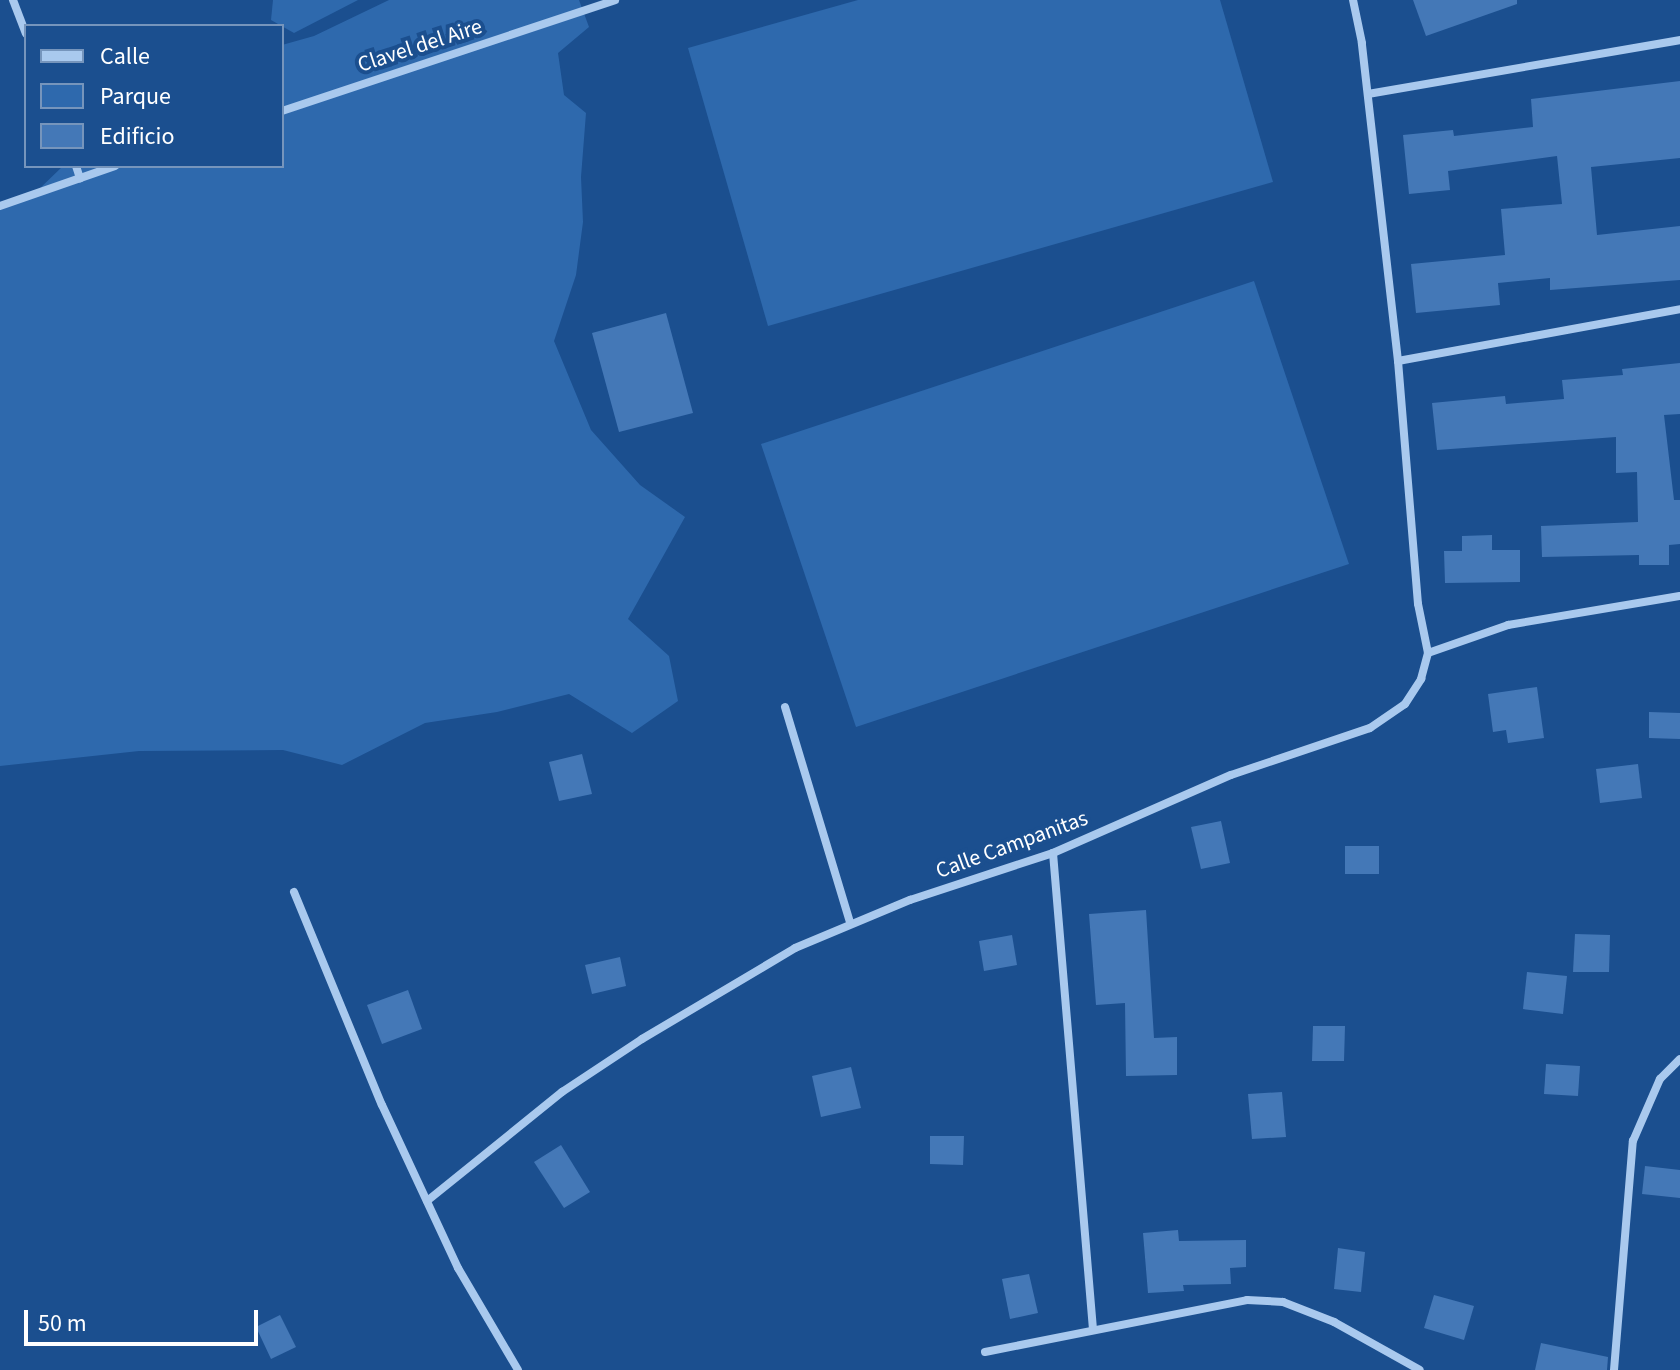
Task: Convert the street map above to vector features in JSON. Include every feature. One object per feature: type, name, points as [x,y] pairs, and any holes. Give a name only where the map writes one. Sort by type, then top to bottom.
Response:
[{"type":"street","points":[[13,0],[24,29]]},
{"type":"street","name":"Clavel del Aire","points":[[284,110],[591,4],[615,0]]},
{"type":"street","points":[[1353,0],[1368,94],[1398,361],[1418,604],[1428,653],[1508,625],[1680,596]]},
{"type":"street","points":[[1368,94],[1680,40]]},
{"type":"street","points":[[77,168],[80,178]]},
{"type":"street","points":[[0,206],[109,168]]},
{"type":"street","points":[[1398,361],[1680,309]]},
{"type":"street","name":"Calle Campanitas","points":[[427,1201],[562,1092],[642,1039],[795,948],[850,922],[1053,853],[1231,775],[1370,728],[1405,704],[1421,679],[1428,653]]},
{"type":"street","points":[[785,707],[850,922]]},
{"type":"street","points":[[1053,853],[1093,1329]]},
{"type":"street","points":[[294,892],[382,1105],[458,1268],[518,1370]]},
{"type":"street","points":[[1614,1370],[1633,1141],[1660,1079],[1675,1059],[1680,1059]]},
{"type":"street","points":[[985,1352],[1211,1304],[1247,1300],[1283,1302],[1334,1322],[1420,1370]]},
{"type":"street","points":[[1391,1370],[1398,1360]]},
{"type":"green space","points":[[273,0],[358,0],[294,33],[284,27],[284,24],[271,20]]},
{"type":"green space","points":[[389,0],[579,0],[589,27],[558,53],[564,95],[586,113],[581,177],[583,222],[576,275],[554,341],[591,430],[640,485],[685,517],[628,619],[669,656],[678,701],[632,733],[569,694],[497,712],[425,723],[342,765],[283,750],[139,751],[0,766],[0,204],[35,193],[61,168],[284,168],[284,44],[314,36]]},
{"type":"green space","points":[[858,0],[1220,0],[1273,182],[768,326],[688,48]]},
{"type":"green space","points":[[1254,281],[1349,564],[856,727],[761,444]]},
{"type":"building","points":[[1413,0],[1517,0],[1517,4],[1426,36]]},
{"type":"building","points":[[1680,81],[1680,158],[1591,167],[1597,235],[1680,226],[1680,280],[1550,290],[1550,278],[1498,283],[1500,305],[1416,313],[1411,264],[1505,255],[1501,209],[1562,204],[1557,156],[1448,171],[1450,190],[1409,194],[1403,135],[1453,130],[1454,136],[1533,127],[1531,99]]},
{"type":"building","points":[[666,313],[693,413],[619,432],[592,333]]},
{"type":"building","points":[[1680,363],[1680,414],[1664,415],[1674,500],[1680,500],[1680,544],[1669,545],[1669,565],[1639,565],[1639,555],[1542,557],[1541,526],[1638,522],[1637,472],[1616,473],[1616,437],[1437,450],[1432,403],[1505,396],[1506,404],[1564,399],[1562,380],[1623,375],[1622,369]]},
{"type":"building","points":[[1492,535],[1492,550],[1520,550],[1520,582],[1445,583],[1444,551],[1462,551],[1462,536]]},
{"type":"building","points":[[1537,687],[1544,738],[1508,743],[1506,730],[1493,732],[1488,694]]},
{"type":"building","points":[[1649,712],[1680,713],[1680,739],[1649,738]]},
{"type":"building","points":[[582,754],[592,794],[559,801],[549,762]]},
{"type":"building","points":[[1638,764],[1642,798],[1600,803],[1596,769]]},
{"type":"building","points":[[1221,821],[1230,863],[1201,869],[1191,827]]},
{"type":"building","points":[[1345,846],[1379,846],[1379,874],[1345,874]]},
{"type":"building","points":[[1146,910],[1154,1038],[1177,1037],[1177,1075],[1126,1076],[1125,1003],[1096,1005],[1089,914]]},
{"type":"building","points":[[1575,934],[1610,935],[1609,972],[1573,972]]},
{"type":"building","points":[[1012,935],[1017,965],[984,971],[979,941]]},
{"type":"building","points":[[620,957],[626,986],[592,994],[585,965]]},
{"type":"building","points":[[1527,972],[1567,976],[1563,1014],[1523,1009]]},
{"type":"building","points":[[408,990],[422,1029],[382,1044],[367,1005]]},
{"type":"building","points":[[1313,1026],[1345,1026],[1344,1061],[1312,1061]]},
{"type":"building","points":[[1546,1064],[1580,1066],[1578,1096],[1544,1094]]},
{"type":"building","points":[[851,1067],[861,1108],[821,1117],[812,1076]]},
{"type":"building","points":[[1282,1092],[1286,1137],[1252,1139],[1248,1094]]},
{"type":"building","points":[[930,1136],[964,1136],[963,1165],[930,1164]]},
{"type":"building","points":[[561,1145],[590,1192],[564,1208],[534,1162]]},
{"type":"building","points":[[1645,1166],[1680,1170],[1680,1198],[1642,1194]]},
{"type":"building","points":[[1178,1230],[1179,1241],[1246,1240],[1246,1267],[1230,1268],[1231,1284],[1183,1285],[1184,1291],[1148,1293],[1143,1233]]},
{"type":"building","points":[[1338,1248],[1365,1252],[1361,1292],[1334,1289]]},
{"type":"building","points":[[1029,1274],[1038,1313],[1010,1319],[1002,1279]]},
{"type":"building","points":[[1434,1295],[1474,1306],[1464,1340],[1424,1328]]},
{"type":"building","points":[[280,1315],[296,1347],[271,1359],[256,1327]]},
{"type":"building","points":[[1541,1343],[1608,1357],[1607,1370],[1535,1370]]}]
